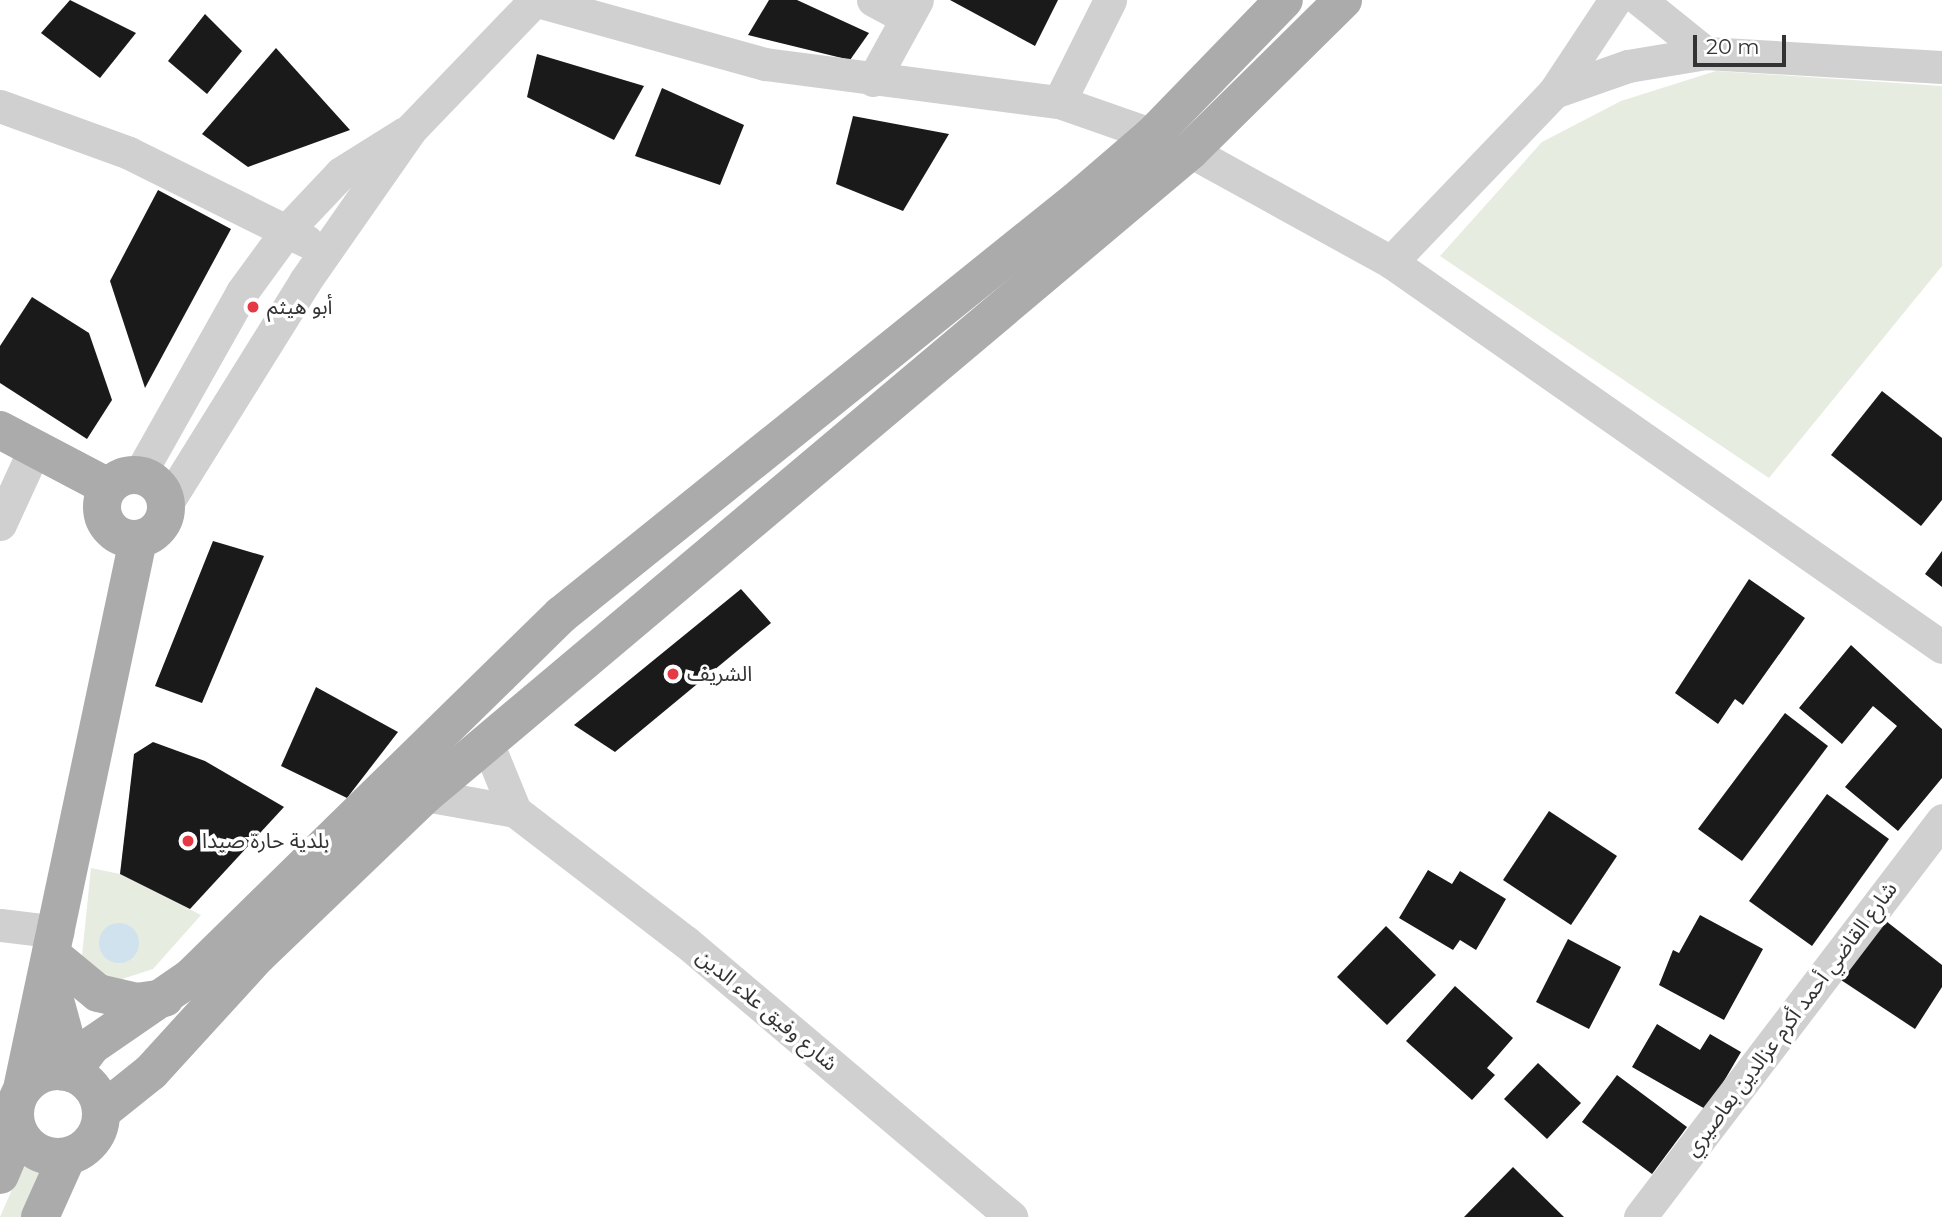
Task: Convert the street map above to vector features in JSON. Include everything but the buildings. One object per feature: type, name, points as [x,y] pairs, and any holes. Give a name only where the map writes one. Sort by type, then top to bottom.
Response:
[{"type":"main road","points":[[54,957],[81,982],[119,1000],[160,1002],[170,995],[561,615],[664,527],[1153,135],[1284,0]]},
{"type":"main road","points":[[40,1217],[67,1157],[93,1141],[101,1112],[151,1072],[257,956],[425,795],[691,567],[1190,151],[1343,0]]},
{"type":"main road","points":[[0,430],[35,449],[124,481],[162,490],[167,503],[160,527],[138,540],[54,957],[37,1012],[15,1117],[18,1132],[38,1152],[67,1157]]},
{"type":"main road","points":[[124,481],[101,511],[106,523],[138,540]]},
{"type":"main road","points":[[664,527],[691,567]]},
{"type":"main road","points":[[54,957],[67,1044],[66,1072]]},
{"type":"main road","points":[[66,1072],[91,1046],[170,995]]},
{"type":"main road","points":[[22,1089],[35,1077],[66,1072],[88,1083],[101,1112]]},
{"type":"main road","points":[[0,1175],[18,1132]]},
{"type":"street","points":[[167,503],[326,254],[411,129],[535,0],[624,12],[765,64],[1059,102],[1153,135]]},
{"type":"street","points":[[873,0],[912,9],[873,80]]},
{"type":"street","points":[[1059,102],[1110,0]]},
{"type":"street","points":[[1391,262],[1554,92],[1615,0]]},
{"type":"street","points":[[1640,0],[1706,53]]},
{"type":"street","points":[[1554,92],[1628,65],[1706,53],[1942,67]]},
{"type":"street","points":[[0,106],[110,145],[288,229],[326,254]]},
{"type":"street","points":[[124,481],[242,292],[288,229],[341,173],[411,129]]},
{"type":"street","points":[[1190,151],[1391,262],[1942,647]]},
{"type":"street","points":[[0,524],[35,449]]},
{"type":"street","points":[[486,740],[515,811]]},
{"type":"street","points":[[425,795],[515,811]]},
{"type":"street","name":"شارع وفيق علاء الدين","points":[[515,811],[687,942],[1011,1217]]},
{"type":"street","name":"شارع القاضي أحمد أكرم عزالدين بعاصيري","points":[[1640,1217],[1942,820]]},
{"type":"street","points":[[0,925],[54,957]]},
{"type":"shaded area","points":[[1716,71],[1942,86],[1942,266],[1769,478],[1440,256],[1542,142],[1621,101]]},
{"type":"shaded area","points":[[91,868],[120,874],[201,915],[153,969],[116,981],[100,976],[82,956]]},
{"type":"shaded area","points":[[24,1162],[48,1175],[25,1217],[0,1217]]},
{"type":"water","points":[[119,923],[133,929],[139,943],[133,957],[119,963],[105,957],[99,943],[105,929]]},
{"type":"place","name":"أبو هيثم","points":[[253,307]]},
{"type":"place","name":"الشريف","points":[[673,674]]},
{"type":"place","name":"بلدية حارة صيدا","points":[[188,841]]}]
